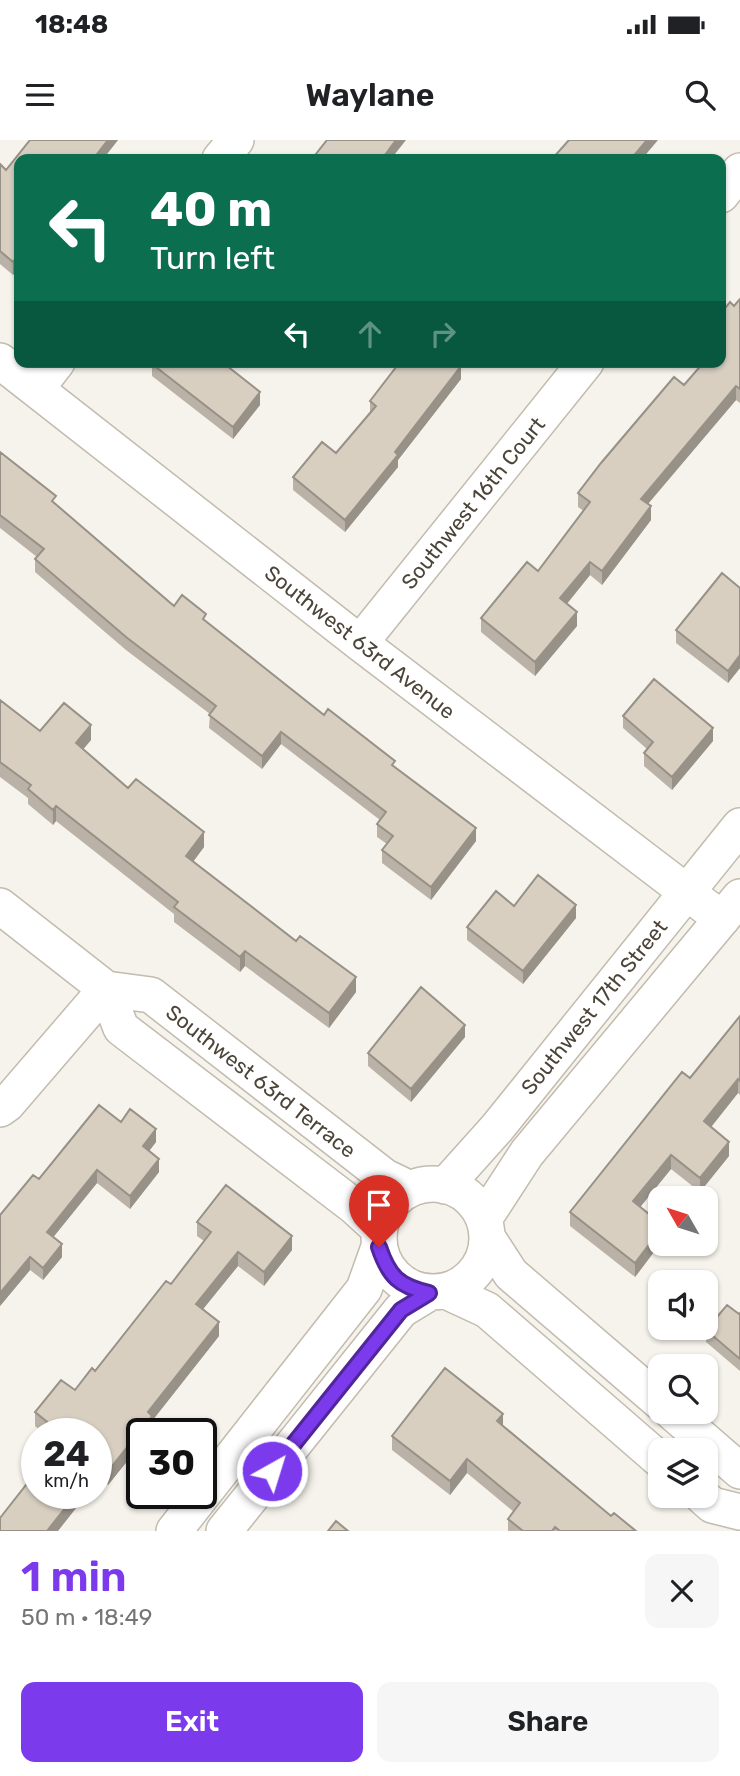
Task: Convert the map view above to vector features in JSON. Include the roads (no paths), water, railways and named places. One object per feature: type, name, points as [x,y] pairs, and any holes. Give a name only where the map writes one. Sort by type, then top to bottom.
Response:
[{"type":"street","points":[[224,154],[236,140]]},
{"type":"street","points":[[726,189],[740,171]]},
{"type":"street","name":"Southwest 63rd Avenue","points":[[23,368],[46,375],[360,643],[686,892],[731,908]]},
{"type":"street","name":"Southwest 16th Court","points":[[360,643],[581,368]]},
{"type":"street","name":"Southwest 17th Street","points":[[445,1186],[497,1128],[740,826]]},
{"type":"street","points":[[0,906],[106,989],[0,1109]]},
{"type":"street","name":"Southwest 17th Street","points":[[485,1228],[527,1153],[731,908]]},
{"type":"street","name":"Southwest 63rd Terrace","points":[[379,1238],[355,1207],[121,1028],[106,989],[151,995],[385,1177],[411,1189]]},
{"type":"street","points":[[174,1531],[364,1289],[385,1213],[396,1199],[411,1189],[428,1184],[461,1192],[475,1204],[511,1274],[648,1392]]},
{"type":"street","points":[[224,1531],[401,1310],[463,1283],[476,1271],[484,1254],[485,1228]]},
{"type":"street","points":[[379,1238],[384,1264],[396,1279],[411,1289],[438,1292],[486,1310],[648,1450]]},
{"type":"street","points":[[686,1424],[740,1471]]},
{"type":"street","points":[[718,1506],[740,1511]]}]
